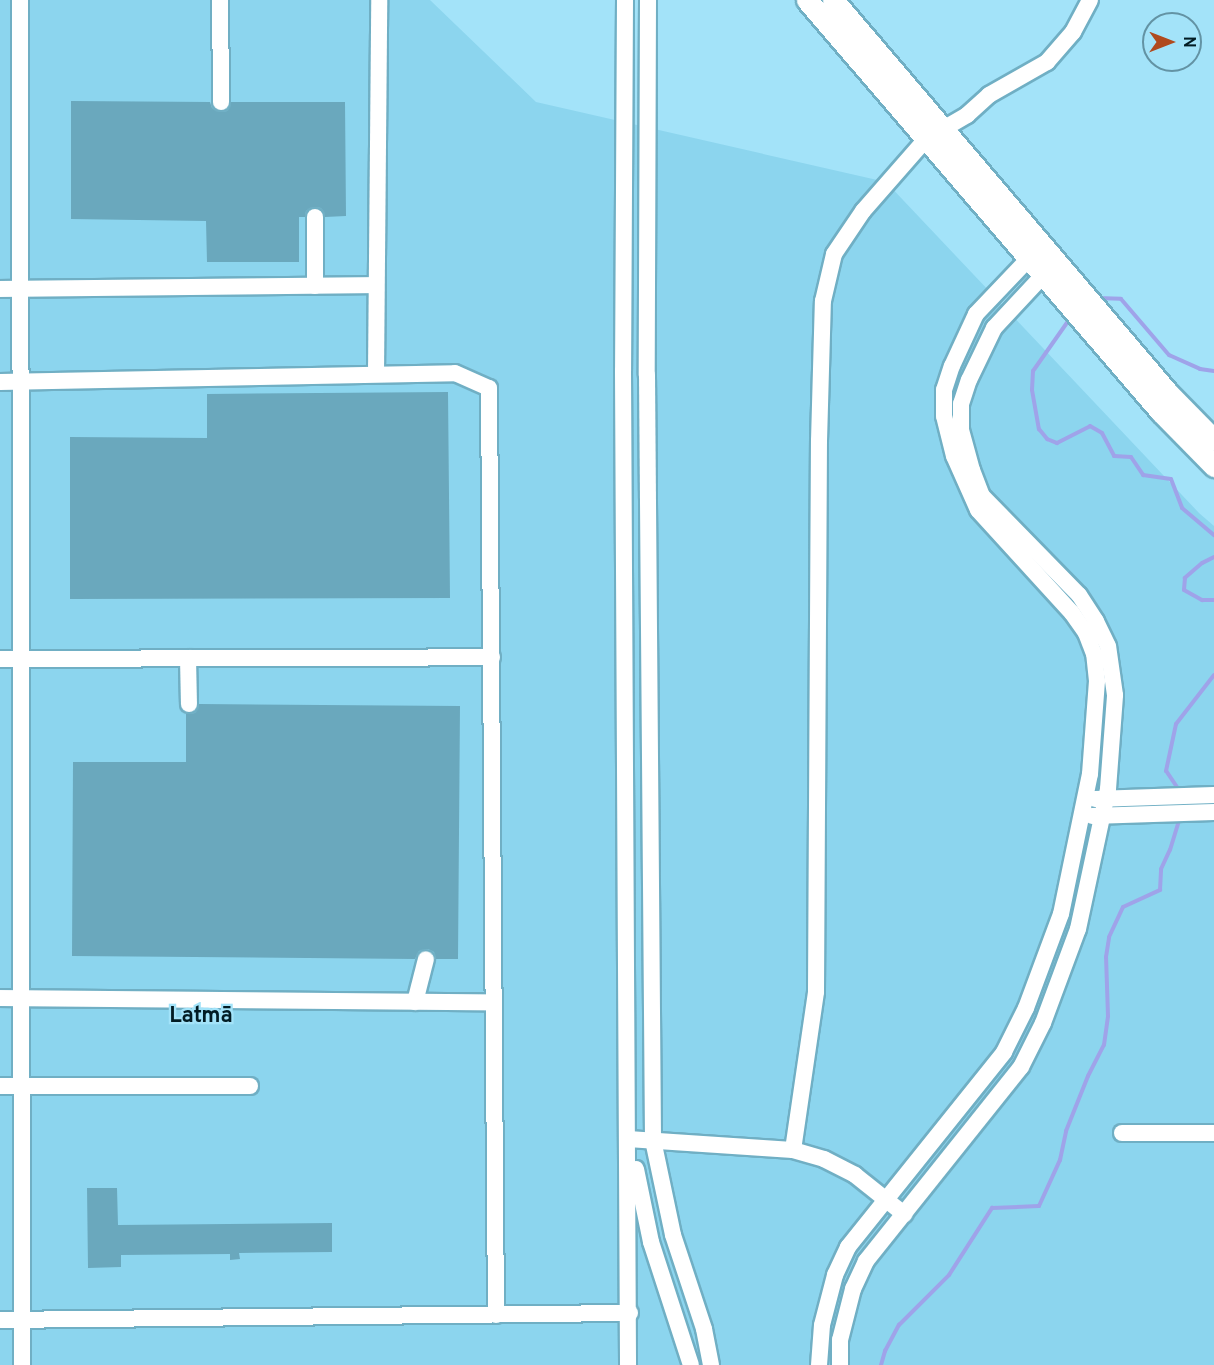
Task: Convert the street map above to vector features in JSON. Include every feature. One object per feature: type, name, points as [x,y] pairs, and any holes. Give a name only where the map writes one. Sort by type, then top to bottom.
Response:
[{"type":"main road","points":[[807,0],[926,140],[1036,251]]},
{"type":"main road","points":[[833,0],[944,128],[1036,251],[1096,322],[1161,412],[1214,466]]},
{"type":"main road","points":[[1096,322],[1214,440]]},
{"type":"street","points":[[20,0],[19,998],[23,1086],[22,1365]]},
{"type":"street","points":[[220,0],[221,102]]},
{"type":"street","points":[[375,374],[379,0]]},
{"type":"street","points":[[625,0],[623,371],[630,1313],[628,1365]]},
{"type":"street","points":[[648,0],[647,375],[653,1140],[673,1235],[704,1329],[711,1365]]},
{"type":"street","points":[[793,1150],[816,992],[819,441],[823,301],[834,254],[862,211],[926,140],[967,115],[989,95],[1047,62],[1073,32],[1090,0]]},
{"type":"street","points":[[315,217],[315,286]]},
{"type":"street","points":[[819,1365],[822,1326],[835,1275],[848,1247],[884,1199],[1004,1052],[1026,1008],[1061,914],[1085,800],[1097,710],[1094,654],[1086,633],[1072,613],[978,510],[954,456],[944,416],[944,390],[976,314],[1036,251]]},
{"type":"street","points":[[840,1365],[840,1340],[853,1289],[866,1261],[1026,1058],[1043,1023],[1078,929],[1106,799],[1115,695],[1108,646],[1096,621],[1079,595],[982,496],[961,430],[961,404],[994,328],[1050,268]]},
{"type":"street","points":[[0,289],[375,285]]},
{"type":"street","points":[[0,382],[455,373],[489,388],[496,1315]]},
{"type":"street","points":[[0,659],[492,657]]},
{"type":"street","points":[[189,658],[189,704]]},
{"type":"street","points":[[1085,800],[1106,799],[1161,805],[1206,804]]},
{"type":"street","points":[[1081,817],[1102,816],[1161,805]]},
{"type":"street","points":[[415,1002],[426,959]]},
{"type":"street","points":[[0,998],[494,1002]]},
{"type":"street","points":[[0,1086],[250,1086]]},
{"type":"street","points":[[1122,1133],[1214,1133]]},
{"type":"street","points":[[628,1139],[793,1150],[824,1159],[845,1170],[904,1214]]},
{"type":"street","points":[[628,1139],[651,1242],[691,1365]]},
{"type":"street","points":[[0,1320],[630,1313]]},
{"type":"shaded area","points":[[0,0],[430,0],[536,102],[886,182],[1199,513],[1214,526],[1214,1365],[0,1365]]},
{"type":"building","points":[[71,101],[210,102],[212,108],[221,112],[227,111],[231,102],[345,102],[346,216],[325,217],[321,208],[314,207],[306,211],[305,217],[299,217],[299,262],[207,262],[206,221],[71,219]]},
{"type":"building","points":[[448,392],[450,598],[70,599],[70,437],[207,438],[207,394]]},
{"type":"building","points":[[199,704],[460,706],[458,959],[436,959],[434,952],[428,949],[419,951],[415,959],[72,956],[73,762],[186,762],[186,714],[195,713]]},
{"type":"building","points":[[87,1188],[117,1188],[118,1225],[332,1223],[332,1252],[239,1253],[240,1259],[230,1260],[230,1254],[121,1255],[121,1267],[88,1268]]},
{"type":"waterway","points":[[1097,298],[1121,299],[1169,355],[1200,369],[1214,371]]},
{"type":"waterway","points":[[1071,317],[1033,371],[1032,390],[1039,429],[1047,439],[1057,443],[1090,426],[1102,433],[1114,456],[1131,457],[1143,475],[1171,479],[1182,508],[1214,535]]},
{"type":"waterway","points":[[1214,557],[1202,563],[1185,578],[1184,590],[1202,600],[1214,600]]},
{"type":"waterway","points":[[1179,790],[1166,771],[1176,724],[1214,675]]},
{"type":"waterway","points":[[881,1365],[885,1351],[899,1325],[949,1275],[992,1208],[1039,1206],[1060,1160],[1066,1131],[1088,1076],[1104,1045],[1108,1016],[1106,957],[1109,937],[1123,907],[1160,890],[1161,869],[1170,850],[1180,817]]},
{"type":"district","name":"Latmā","points":[[201,1017]]}]
